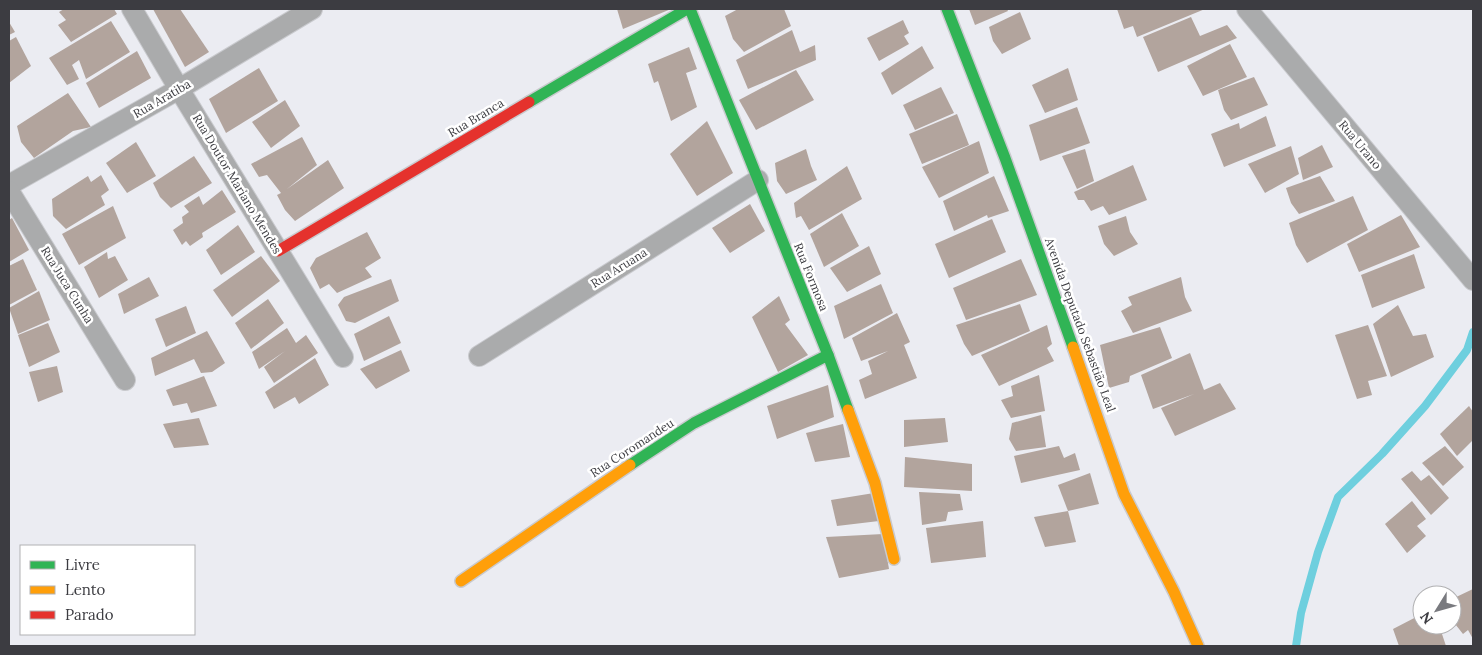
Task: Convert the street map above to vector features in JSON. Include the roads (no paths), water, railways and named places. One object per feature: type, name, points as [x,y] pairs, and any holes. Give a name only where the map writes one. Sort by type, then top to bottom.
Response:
[{"type":"street","name":"Rua Doutor Mariano Mendes","points":[[132,9],[343,357]]},
{"type":"street","name":"Rua Aratiba","points":[[9,184],[179,89],[312,9]]},
{"type":"street","name":"Rua Formosa","points":[[689,9],[828,355],[875,483],[894,559]]},
{"type":"street","name":"Rua Branca","points":[[278,251],[689,9]]},
{"type":"street","name":"Avenida Deputado Sebastião Leal","points":[[947,9],[1008,167],[1097,413],[1124,494],[1174,592],[1198,646]]},
{"type":"street","name":"Rua Urano","points":[[1247,9],[1473,280]]},
{"type":"street","name":"Rua Aruana","points":[[479,356],[758,180]]},
{"type":"street","name":"Rua Juca Cunha","points":[[9,191],[125,380]]},
{"type":"street","name":"Rua Coromandeu","points":[[461,581],[584,495],[694,423],[828,355]]},
{"type":"waterway","points":[[1296,646],[1301,613],[1318,552],[1338,497],[1382,454],[1425,406],[1467,350],[1473,332]]}]
